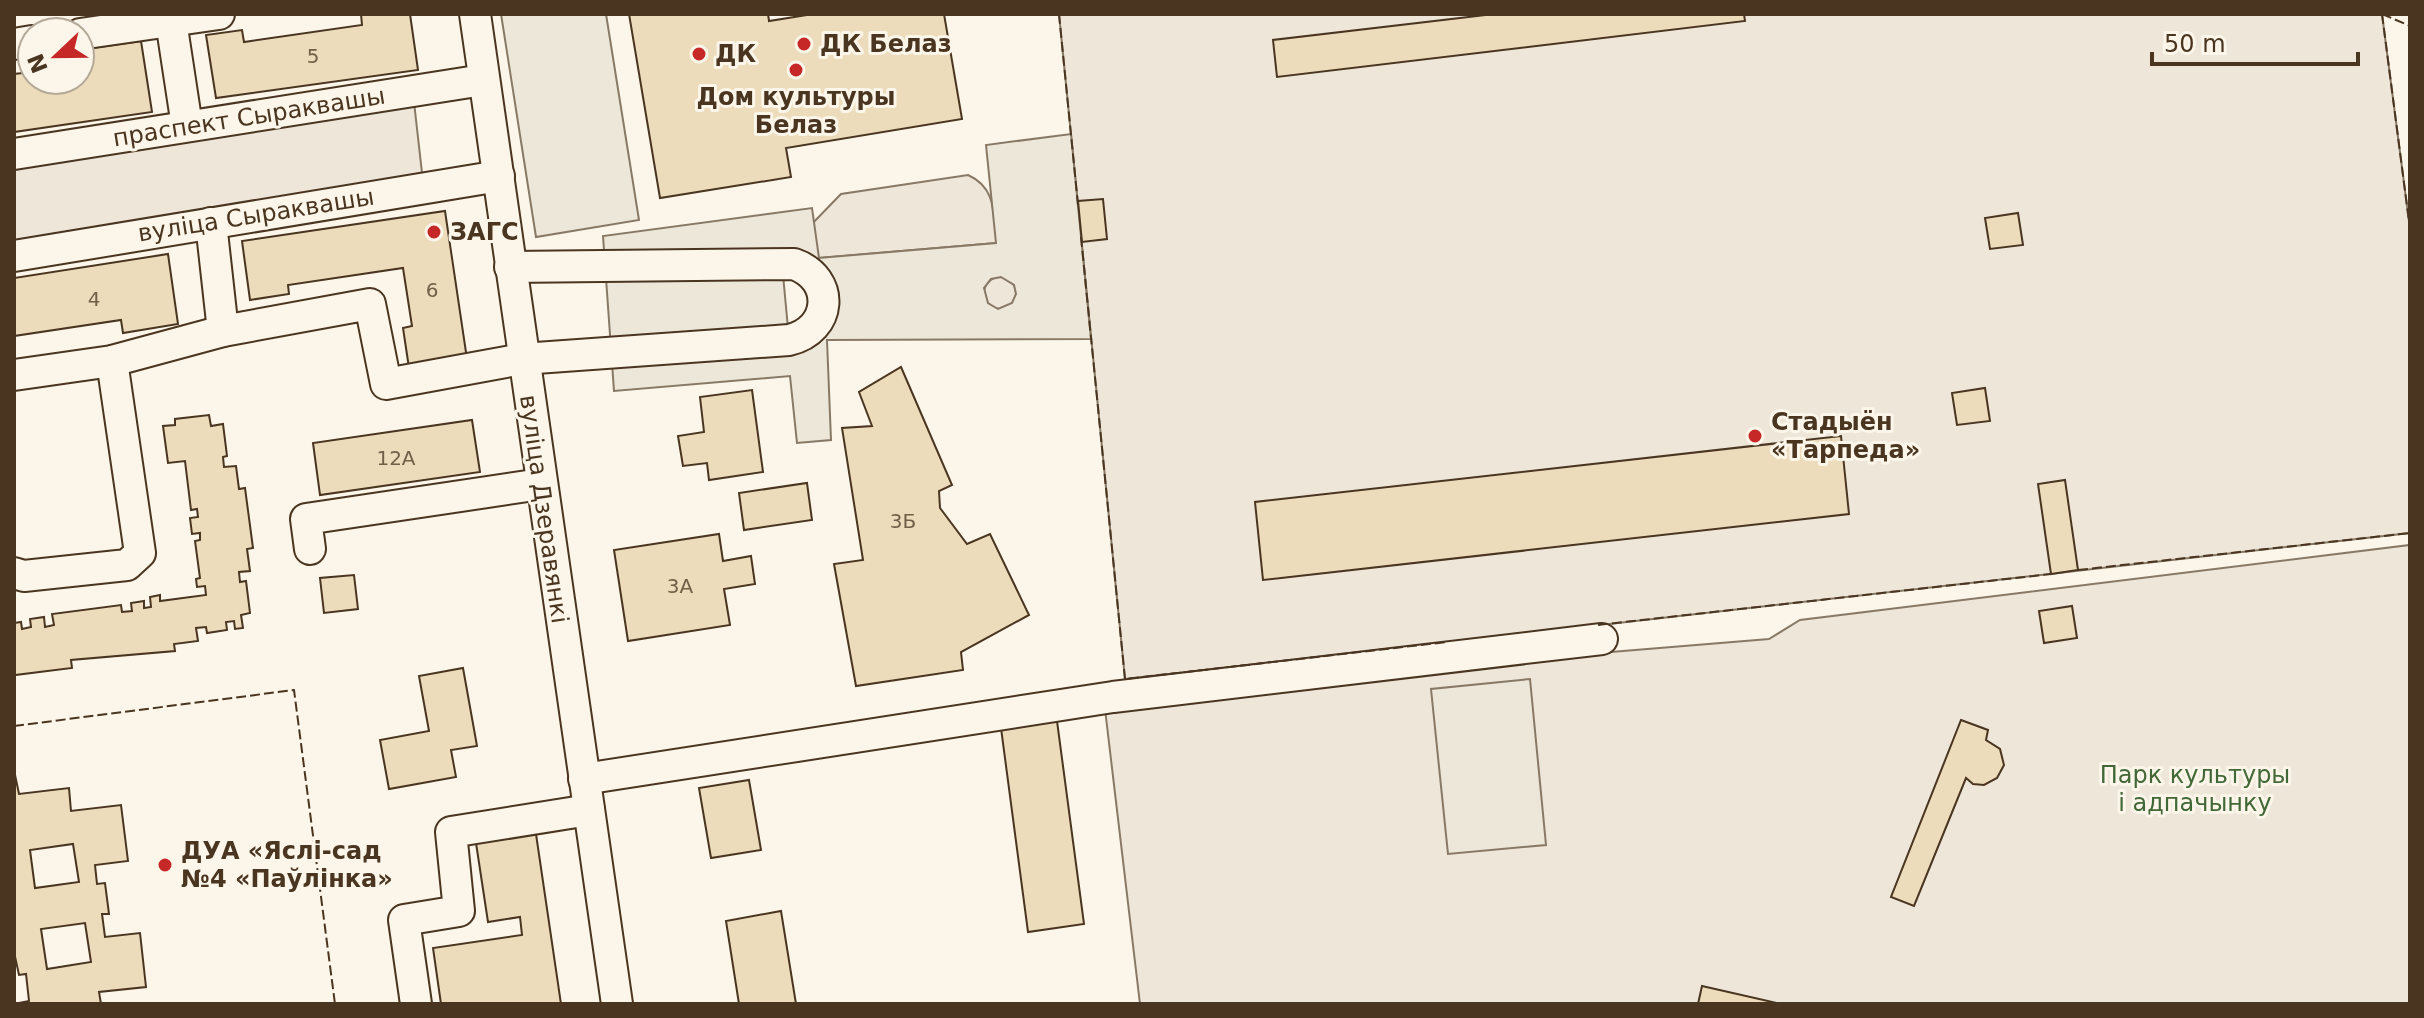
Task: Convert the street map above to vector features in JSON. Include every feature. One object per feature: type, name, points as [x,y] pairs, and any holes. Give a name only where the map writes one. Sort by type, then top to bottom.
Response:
[{"type":"street","points":[[96,32],[219,14]]},
{"type":"street","name":"вуліца Дзеравянкі","points":[[475,14],[522,359],[617,1004]]},
{"type":"street","points":[[171,21],[187,126]]},
{"type":"street","name":"праспект Сыраквашы","points":[[14,154],[483,80]]},
{"type":"street","name":"вуліца Сыраквашы","points":[[14,256],[499,176]]},
{"type":"street","points":[[211,223],[223,331]]},
{"type":"street","points":[[14,375],[112,361],[223,331],[370,304],[386,384],[522,359],[789,340],[801,337],[819,322],[825,298],[815,276],[794,264],[510,267]]},
{"type":"street","points":[[14,573],[24,576],[127,565],[140,553],[112,361]]},
{"type":"street","points":[[310,549],[306,519],[541,484]]},
{"type":"street","points":[[584,779],[1113,697],[1602,639]]},
{"type":"street","points":[[416,1004],[404,920],[459,911],[451,832],[589,810]]},
{"type":"green space","name":"Стадыён «Тарпеда»","points":[[1059,14],[2382,14],[2410,229],[2410,533],[1125,679]]},
{"type":"green space","points":[[414,102],[422,173],[14,247],[14,164]]},
{"type":"green space","points":[[968,175],[977,180],[989,195],[997,243],[818,258],[807,229],[841,194]]},
{"type":"green space","points":[[1000,277],[1011,282],[1016,293],[1011,304],[1000,309],[989,304],[984,293],[989,282]]},
{"type":"green space","name":"Парк культуры і адпачынку","points":[[2410,545],[2410,1004],[1140,1004],[1105,709],[1550,657],[1769,639],[1800,620]]},
{"type":"shaded area","points":[[501,14],[606,14],[639,220],[536,237]]},
{"type":"shaded area","points":[[1071,134],[1091,339],[827,340],[831,440],[797,443],[790,376],[614,391],[603,236],[812,208],[819,258],[996,243],[986,145]],"holes":[[[782,264],[824,311],[789,339]],[[1001,277],[1014,285],[1016,294],[1012,303],[998,309],[988,303],[984,288],[991,279]]]},
{"type":"shaded area","points":[[1530,679],[1546,845],[1448,854],[1431,689]]},
{"type":"building","points":[[361,14],[410,14],[418,70],[216,98],[206,35],[242,30],[244,42],[362,25]]},
{"type":"building","name":"Дом культуры Белаз","points":[[629,14],[768,14],[769,21],[813,14],[944,14],[962,119],[786,148],[791,177],[660,198]]},
{"type":"building","points":[[1494,14],[1744,14],[1745,21],[1277,77],[1273,40]]},
{"type":"building","points":[[141,41],[152,112],[14,132],[14,74],[16,96],[96,96],[96,47]]},
{"type":"building","points":[[1103,199],[1107,239],[1082,242],[1078,201]]},
{"type":"building","points":[[445,211],[467,359],[409,368],[403,328],[412,326],[403,268],[288,285],[289,294],[250,300],[242,241]]},
{"type":"building","points":[[2018,213],[2023,245],[1990,249],[1985,218]]},
{"type":"building","points":[[168,254],[178,324],[123,333],[121,320],[14,336],[14,278]]},
{"type":"building","points":[[901,367],[952,485],[939,491],[940,508],[967,544],[990,534],[1029,615],[961,652],[963,670],[856,686],[834,564],[863,560],[842,428],[872,426],[859,392]]},
{"type":"building","points":[[1985,388],[1990,421],[1957,425],[1952,393]]},
{"type":"building","points":[[752,390],[763,472],[709,480],[707,463],[683,466],[678,436],[704,432],[700,397]]},
{"type":"building","points":[[209,415],[211,426],[223,424],[227,456],[223,457],[224,467],[236,466],[239,489],[245,488],[253,548],[247,549],[250,571],[239,572],[240,582],[246,581],[250,613],[241,615],[243,628],[235,629],[234,621],[226,622],[227,630],[207,633],[206,627],[196,628],[198,641],[174,644],[175,651],[71,660],[72,668],[15,675],[14,623],[21,622],[22,629],[31,627],[30,619],[44,617],[45,627],[54,625],[52,614],[121,605],[122,612],[132,611],[131,603],[144,601],[144,608],[151,607],[150,597],[160,595],[160,601],[206,595],[205,586],[197,587],[196,579],[200,578],[195,541],[200,540],[200,533],[192,534],[190,518],[198,517],[197,509],[191,510],[185,461],[168,463],[163,426],[175,425],[175,419]]},
{"type":"building","points":[[472,420],[480,472],[320,495],[313,443]]},
{"type":"building","points":[[1841,436],[1849,514],[1263,580],[1255,502]]},
{"type":"building","points":[[2065,480],[2078,570],[2051,574],[2038,484]]},
{"type":"building","points":[[807,483],[812,520],[744,530],[739,493]]},
{"type":"building","points":[[719,534],[723,561],[751,556],[755,584],[724,589],[730,625],[628,641],[614,550]]},
{"type":"building","points":[[354,575],[358,609],[324,613],[320,578]]},
{"type":"building","points":[[2072,606],[2077,638],[2044,643],[2039,611]]},
{"type":"building","points":[[463,668],[477,746],[451,750],[456,777],[389,789],[380,740],[429,731],[419,676]]},
{"type":"building","points":[[1961,720],[1988,730],[1986,740],[2000,749],[2004,765],[1997,778],[1984,785],[1973,784],[1966,778],[1914,906],[1891,897]]},
{"type":"building","points":[[1057,721],[1084,924],[1028,932],[1001,728]]},
{"type":"building","points":[[14,770],[19,794],[69,788],[71,811],[121,805],[128,861],[95,865],[97,884],[105,883],[109,914],[102,914],[105,937],[140,933],[146,987],[99,992],[101,1004],[14,1004],[29,1001],[26,974],[19,975],[14,952]],"holes":[[[73,844],[79,882],[35,888],[30,850]],[[85,923],[91,962],[47,969],[41,929]]]},
{"type":"building","points":[[749,780],[761,850],[711,858],[699,788]]},
{"type":"building","points":[[536,834],[561,1004],[441,1004],[433,948],[522,935],[520,917],[488,922],[476,843]]},
{"type":"building","points":[[781,911],[796,1004],[739,1004],[726,921]]},
{"type":"building","points":[[1702,986],[1781,1004],[1698,1004]]},
{"type":"fence","points":[[1059,14],[1078,205]]},
{"type":"fence","points":[[2382,14],[2410,229]]},
{"type":"fence","points":[[2382,14],[2410,26]]},
{"type":"fence","points":[[1081,237],[1125,679],[1447,642]]},
{"type":"fence","points":[[2078,570],[2410,533]]},
{"type":"fence","points":[[1598,625],[2051,574]]},
{"type":"fence","points":[[14,726],[294,690],[335,1004]]},
{"type":"place","name":"ДК Белаз","points":[[804,44]]},
{"type":"place","name":"ДК","points":[[699,54]]},
{"type":"place","name":"Дом культуры Белаз","points":[[796,70]]},
{"type":"place","name":"ЗАГС","points":[[434,232]]},
{"type":"place","name":"Стадыён «Тарпеда»","points":[[1755,436]]},
{"type":"place","name":"ДУА «Яслі-сад №4 «Паўлінка»","points":[[165,865]]}]
